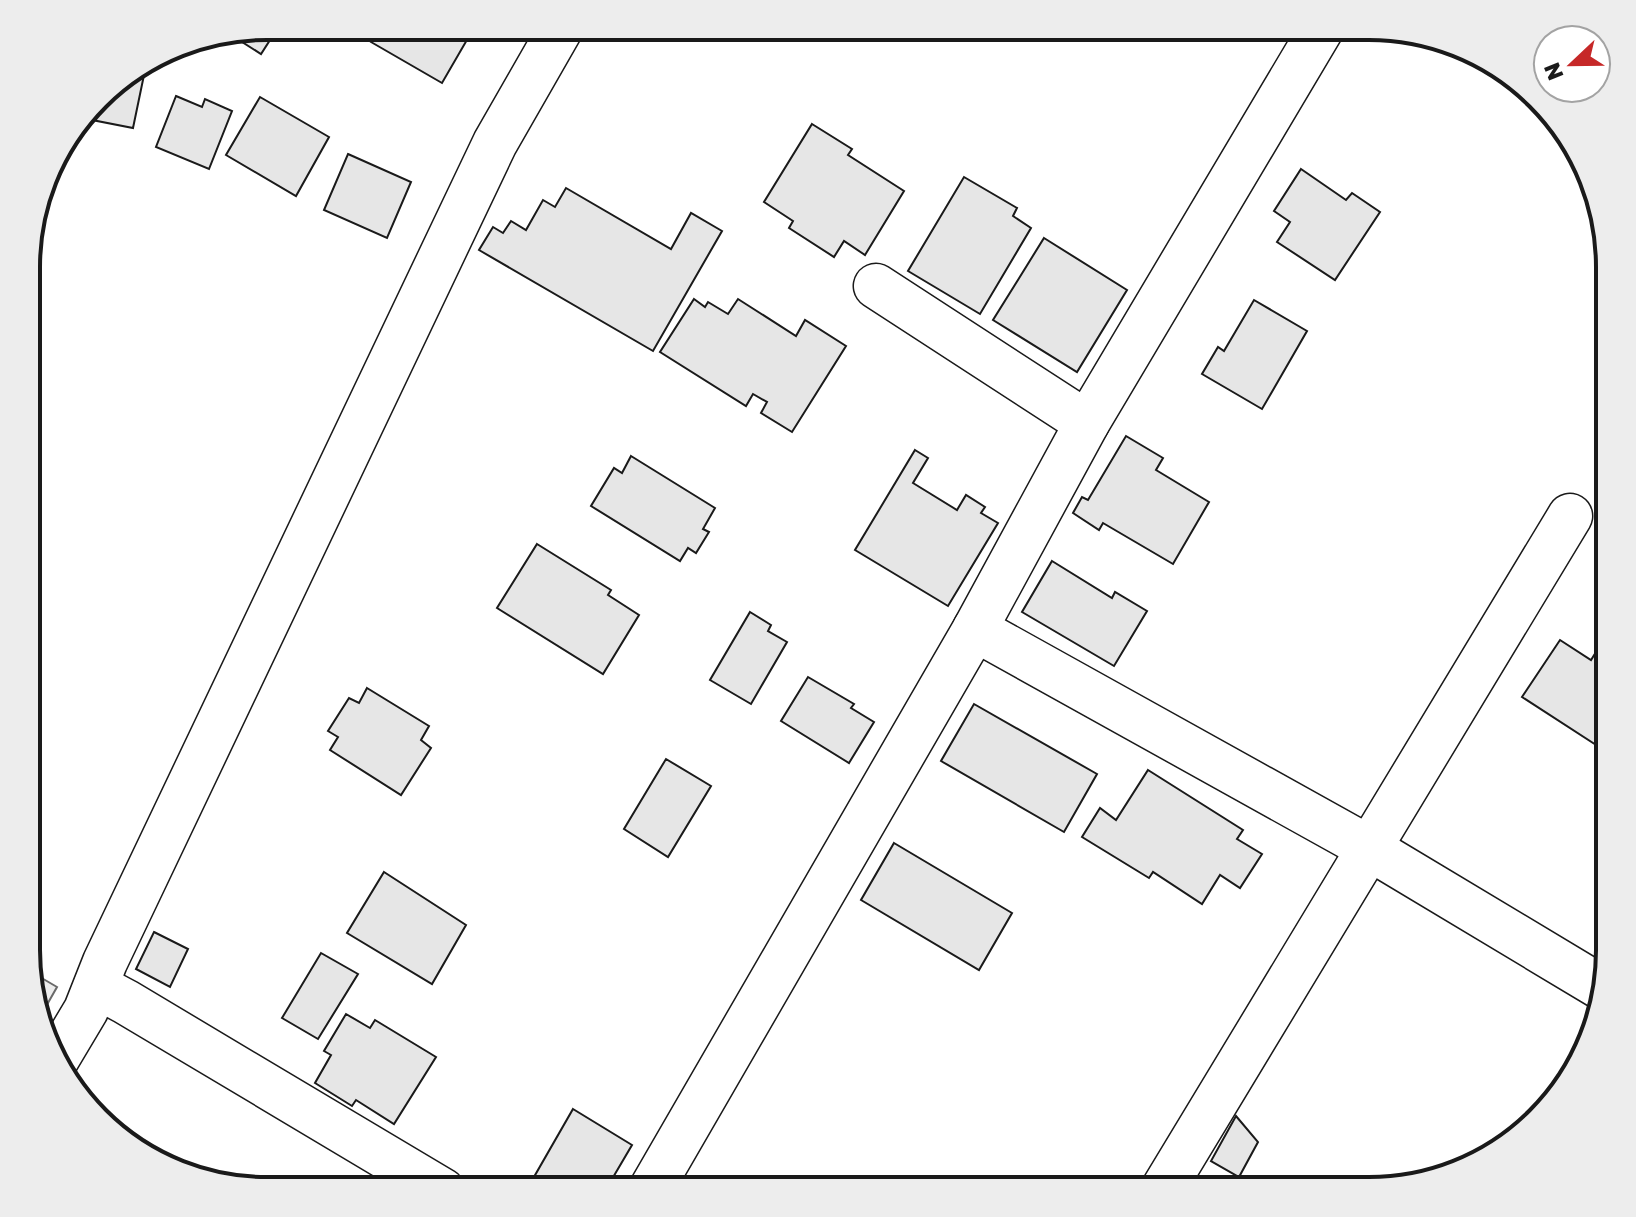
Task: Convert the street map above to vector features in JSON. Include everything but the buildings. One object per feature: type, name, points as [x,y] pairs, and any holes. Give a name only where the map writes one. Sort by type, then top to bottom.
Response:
[{"type":"street","points":[[63,1049],[86,1010],[111,947],[495,143],[554,40]]},
{"type":"street","points":[[658,1177],[975,629],[1087,423],[1315,40]]},
{"type":"street","points":[[876,286],[1087,423]]},
{"type":"street","points":[[1170,1177],[1570,516]]},
{"type":"street","points":[[975,629],[1369,848],[1594,983]]},
{"type":"street","points":[[96,986],[420,1177]]},
{"type":"shaded area","points":[[42,978],[57,987],[47,1005]]}]
